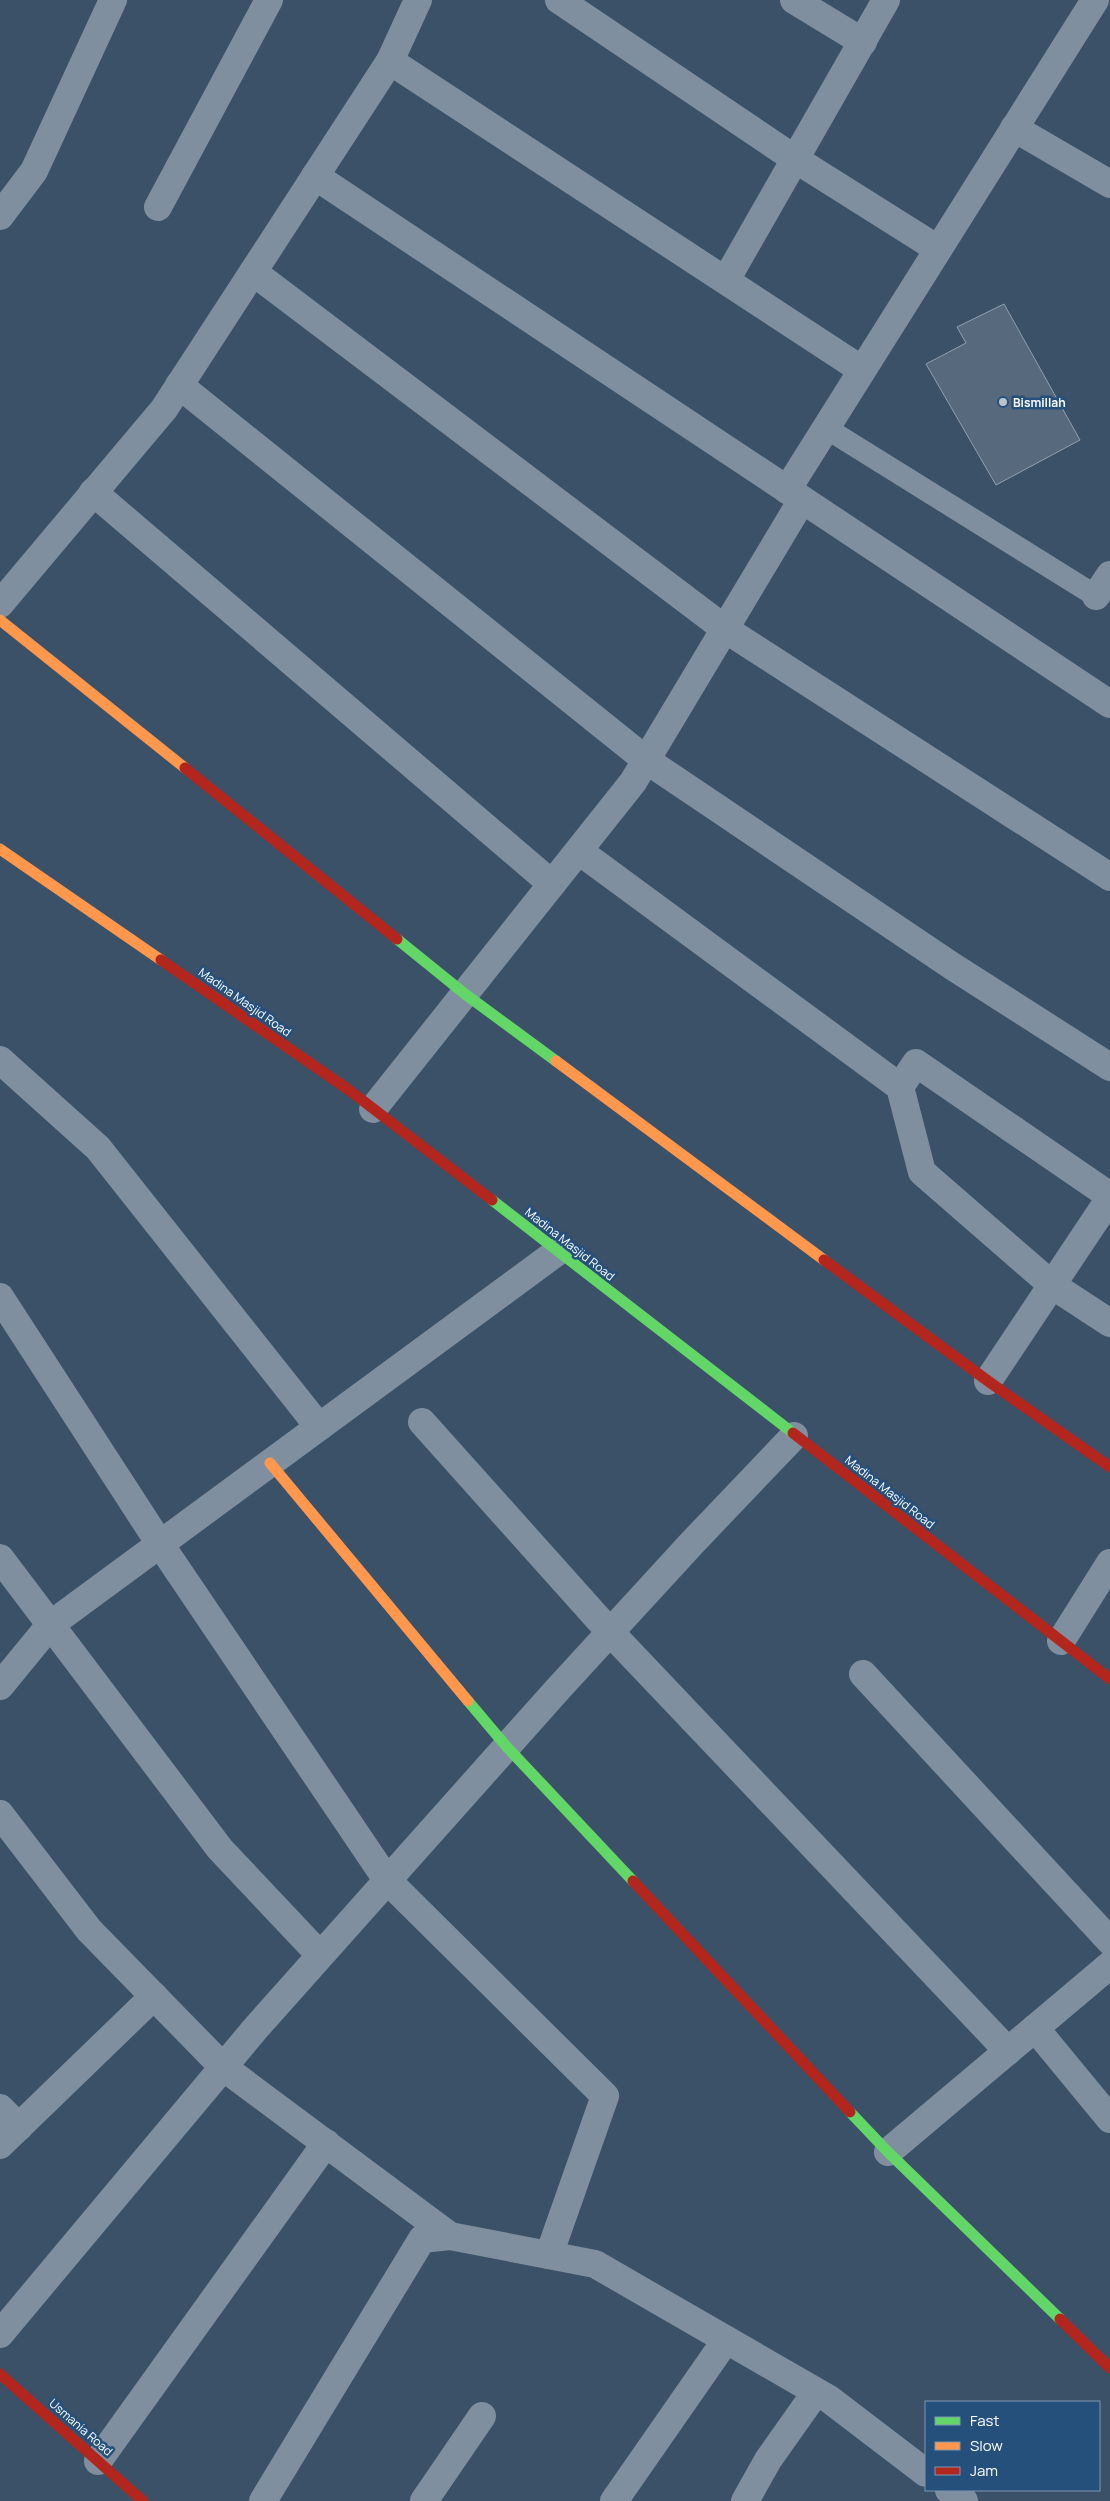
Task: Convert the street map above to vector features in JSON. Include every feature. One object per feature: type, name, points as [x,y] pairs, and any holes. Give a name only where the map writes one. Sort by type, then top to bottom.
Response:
[{"type":"street","points":[[0,216],[34,171],[113,0]]},
{"type":"street","points":[[158,208],[269,0]]},
{"type":"street","points":[[0,604],[164,409],[390,62],[418,0]]},
{"type":"street","points":[[559,0],[796,159],[938,249]]},
{"type":"street","points":[[794,0],[863,42]]},
{"type":"street","points":[[726,280],[886,0]]},
{"type":"street","points":[[373,1109],[633,782],[725,629],[795,495],[826,428],[1095,0]]},
{"type":"street","points":[[390,62],[862,370]]},
{"type":"street","points":[[1014,128],[1110,184]]},
{"type":"street","points":[[315,176],[1110,704]]},
{"type":"street","points":[[253,272],[725,629],[1110,877]]},
{"type":"street","points":[[179,385],[646,760],[944,960],[1110,1066]]},
{"type":"street","points":[[94,492],[552,884]]},
{"type":"street","points":[[0,620],[464,994],[1110,1468]]},
{"type":"street","name":"Madina Masjid Road","points":[[0,849],[373,1109],[1110,1679]]},
{"type":"street","points":[[578,851],[900,1087],[922,1172],[1052,1285],[1110,1323]]},
{"type":"street","points":[[0,1060],[98,1148],[319,1427]]},
{"type":"street","points":[[900,1087],[916,1063],[1110,1197],[988,1380]]},
{"type":"street","points":[[0,1686],[50,1625],[557,1252]]},
{"type":"street","points":[[0,1297],[160,1544],[387,1880],[605,2096],[548,2255]]},
{"type":"street","points":[[422,1422],[610,1632],[1008,2052]]},
{"type":"street","points":[[0,2334],[223,2066],[320,1955],[610,1632],[794,1436]]},
{"type":"street","points":[[270,1463],[506,1746],[888,2152],[1110,2368]]},
{"type":"street","points":[[0,1558],[220,1849],[320,1955]]},
{"type":"street","points":[[1061,1641],[1110,1563]]},
{"type":"street","points":[[863,1674],[1110,1941]]},
{"type":"street","points":[[0,1814],[89,1930],[223,2066],[450,2236]]},
{"type":"street","points":[[888,2152],[1110,1965]]},
{"type":"street","points":[[0,2108],[9,2136],[154,1996]]},
{"type":"street","points":[[1035,2028],[1110,2119]]},
{"type":"street","points":[[98,2461],[326,2143]]},
{"type":"street","points":[[263,2501],[422,2239],[450,2236],[595,2264],[829,2399],[925,2471]]},
{"type":"street","points":[[614,2501],[726,2340]]},
{"type":"street","name":"Usmania Road","points":[[0,2374],[143,2501]]},
{"type":"street","points":[[744,2501],[768,2460],[816,2392]]},
{"type":"street","points":[[424,2501],[482,2416]]},
{"type":"lane","points":[[826,428],[1103,585]]},
{"type":"building","name":"Bismillah","points":[[1004,304],[1080,440],[996,485],[926,364],[966,343],[957,327]]},
{"type":"traffic: fast","points":[[397,939],[465,994],[556,1061]]},
{"type":"traffic: fast","points":[[492,1200],[793,1433]]},
{"type":"traffic: fast","points":[[468,1701],[506,1746],[633,1881]]},
{"type":"traffic: fast","points":[[850,2112],[888,2152],[1060,2319]]},
{"type":"traffic: slow","points":[[0,620],[185,768]]},
{"type":"traffic: slow","points":[[0,849],[161,960]]},
{"type":"traffic: slow","points":[[556,1061],[824,1260]]},
{"type":"traffic: slow","points":[[270,1463],[468,1701]]},
{"type":"traffic: jam","points":[[185,768],[397,939]]},
{"type":"traffic: jam","points":[[161,960],[349,1090],[492,1200]]},
{"type":"traffic: jam","points":[[824,1260],[988,1381],[1110,1467]]},
{"type":"traffic: jam","points":[[793,1433],[1110,1679]]},
{"type":"traffic: jam","points":[[633,1881],[850,2112]]},
{"type":"traffic: jam","points":[[1060,2319],[1110,2368]]},
{"type":"traffic: jam","points":[[0,2374],[143,2501]]},
{"type":"place","name":"Bismillah","points":[[1003,402]]}]
